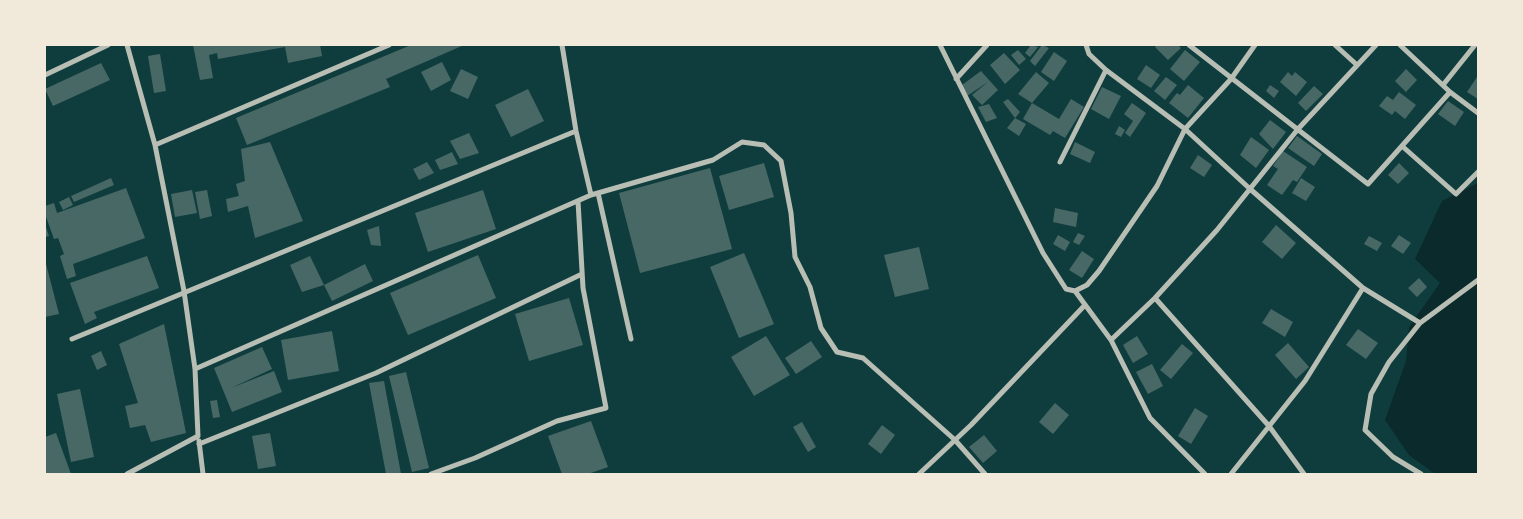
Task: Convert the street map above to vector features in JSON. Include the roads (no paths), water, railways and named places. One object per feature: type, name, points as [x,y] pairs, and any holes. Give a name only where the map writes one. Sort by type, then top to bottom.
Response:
[{"type":"street","points":[[45,76],[108,45]]},
{"type":"street","points":[[127,45],[155,145],[184,291],[195,369],[198,436],[203,474]]},
{"type":"street","points":[[155,145],[389,45]]},
{"type":"street","points":[[562,45],[576,131],[591,195]]},
{"type":"street","points":[[940,45],[1043,253],[1066,289],[1074,291],[1111,340],[1150,418],[1205,474]]},
{"type":"street","points":[[956,79],[987,45]]},
{"type":"street","points":[[1086,45],[1089,54],[1106,70],[1185,129],[1363,288],[1420,323]]},
{"type":"street","points":[[1189,45],[1368,184],[1450,92]]},
{"type":"street","points":[[1074,291],[1087,285],[1099,271],[1157,186],[1185,129],[1231,78],[1255,45]]},
{"type":"street","points":[[1335,45],[1357,65]]},
{"type":"street","points":[[1111,340],[1155,298],[1217,230],[1298,129],[1376,45]]},
{"type":"street","points":[[1400,45],[1450,92],[1478,113]]},
{"type":"street","points":[[1443,85],[1475,45]]},
{"type":"street","points":[[1060,162],[1106,70]]},
{"type":"street","points":[[72,340],[184,291],[576,131]]},
{"type":"street","points":[[195,369],[591,195],[713,160],[742,142],[764,145],[781,161],[791,214],[795,257],[810,287],[821,328],[837,352],[863,358],[955,440],[985,474]]},
{"type":"street","points":[[1402,146],[1456,194],[1478,172]]},
{"type":"street","points":[[598,193],[632,339]]},
{"type":"street","points":[[432,474],[475,458],[557,421],[606,408],[582,274],[578,201]]},
{"type":"street","points":[[199,444],[376,373],[582,274]]},
{"type":"street","points":[[1421,474],[1393,457],[1365,430],[1371,394],[1389,362],[1420,323],[1478,280]]},
{"type":"street","points":[[1231,474],[1305,381],[1363,288]]},
{"type":"street","points":[[1155,298],[1269,426],[1304,474]]},
{"type":"street","points":[[919,474],[955,440],[1085,305]]},
{"type":"street","points":[[127,474],[198,436]]},
{"type":"water","points":[[1478,183],[1478,474],[1435,474],[1409,455],[1385,420],[1406,361],[1409,327],[1440,283],[1415,259],[1442,201]]}]
